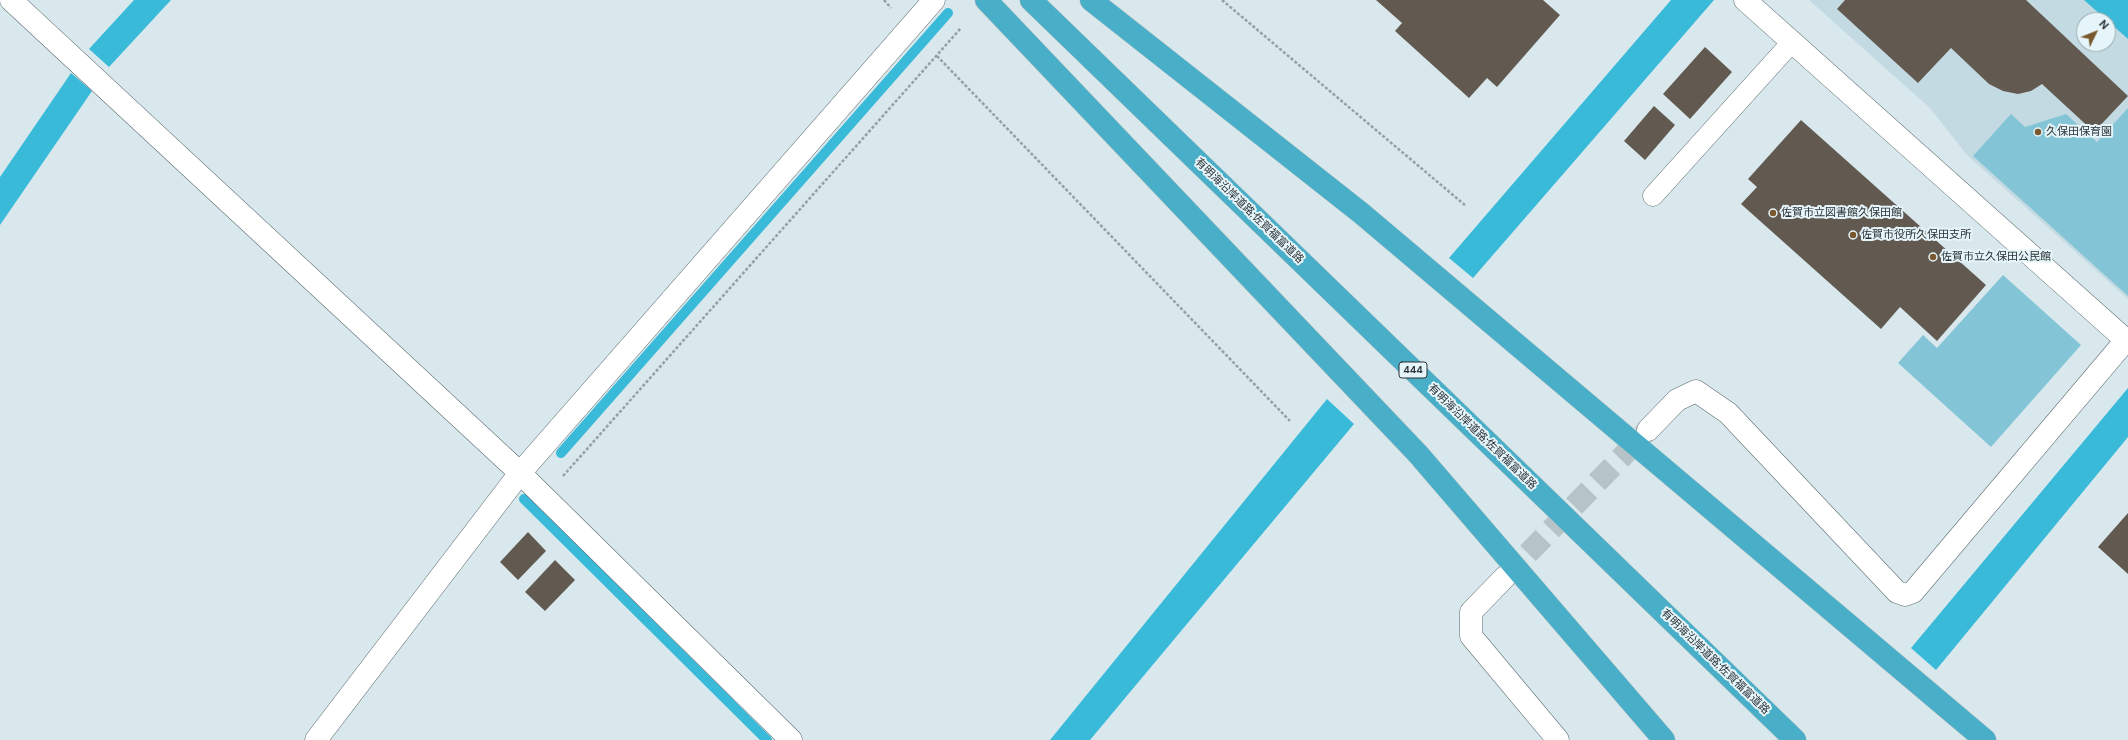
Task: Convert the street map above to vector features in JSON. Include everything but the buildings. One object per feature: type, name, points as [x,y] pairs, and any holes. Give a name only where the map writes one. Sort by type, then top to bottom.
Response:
[{"type":"highway","points":[[986,0],[1418,454],[1664,740]]},
{"type":"highway","name":"有明海沿岸道路;佐賀福富道路","points":[[1031,0],[1795,740]]},
{"type":"highway","points":[[1091,0],[1361,213],[1986,740]]},
{"type":"street","points":[[12,0],[520,473],[790,740]]},
{"type":"street","points":[[316,740],[520,473],[934,0]]},
{"type":"street","points":[[1648,430],[1677,400],[1696,391],[1728,414],[1897,592],[1905,595],[1913,592],[2127,341],[1745,0]]},
{"type":"street","points":[[1505,576],[1471,612],[1472,636],[1558,740]]},
{"type":"lane","points":[[1653,196],[1792,42]]},
{"type":"path","points":[[1222,0],[1466,206]]},
{"type":"path","points":[[544,497],[961,28]]},
{"type":"path","points":[[937,56],[1290,421]]},
{"type":"shaded area","points":[[134,0],[171,0],[109,67],[89,49]]},
{"type":"shaded area","points":[[1671,0],[1714,0],[1473,278],[1449,258]]},
{"type":"shaded area","name":"久保田保育園","points":[[1809,0],[2128,0],[2128,299],[1967,155],[1930,108]]},
{"type":"shaded area","points":[[2084,0],[2128,0],[2128,39],[2116,28],[2116,12],[2098,12]]},
{"type":"shaded area","points":[[71,73],[92,91],[0,225],[0,177]]},
{"type":"shaded area","points":[[2128,108],[2128,296],[1973,156],[2011,114],[2025,127],[2066,114],[2097,142]]},
{"type":"shaded area","points":[[2003,275],[2081,345],[1991,447],[1898,363],[1923,335],[1937,348]]},
{"type":"shaded area","points":[[2128,388],[2128,437],[1936,670],[1911,648]]},
{"type":"shaded area","points":[[1327,399],[1354,424],[1090,740],[1050,740]]},
{"type":"waterway","points":[[561,453],[948,13]]},
{"type":"waterway","points":[[524,499],[767,740]]},
{"type":"tunnel","points":[[1505,577],[1647,431]]},
{"type":"place","name":"久保田保育園","points":[[2038,132]]},
{"type":"place","name":"佐賀市立図書館久保田館","points":[[1773,213]]},
{"type":"place","name":"佐賀市役所久保田支所","points":[[1853,235]]},
{"type":"place","name":"佐賀市立久保田公民館","points":[[1933,257]]}]
